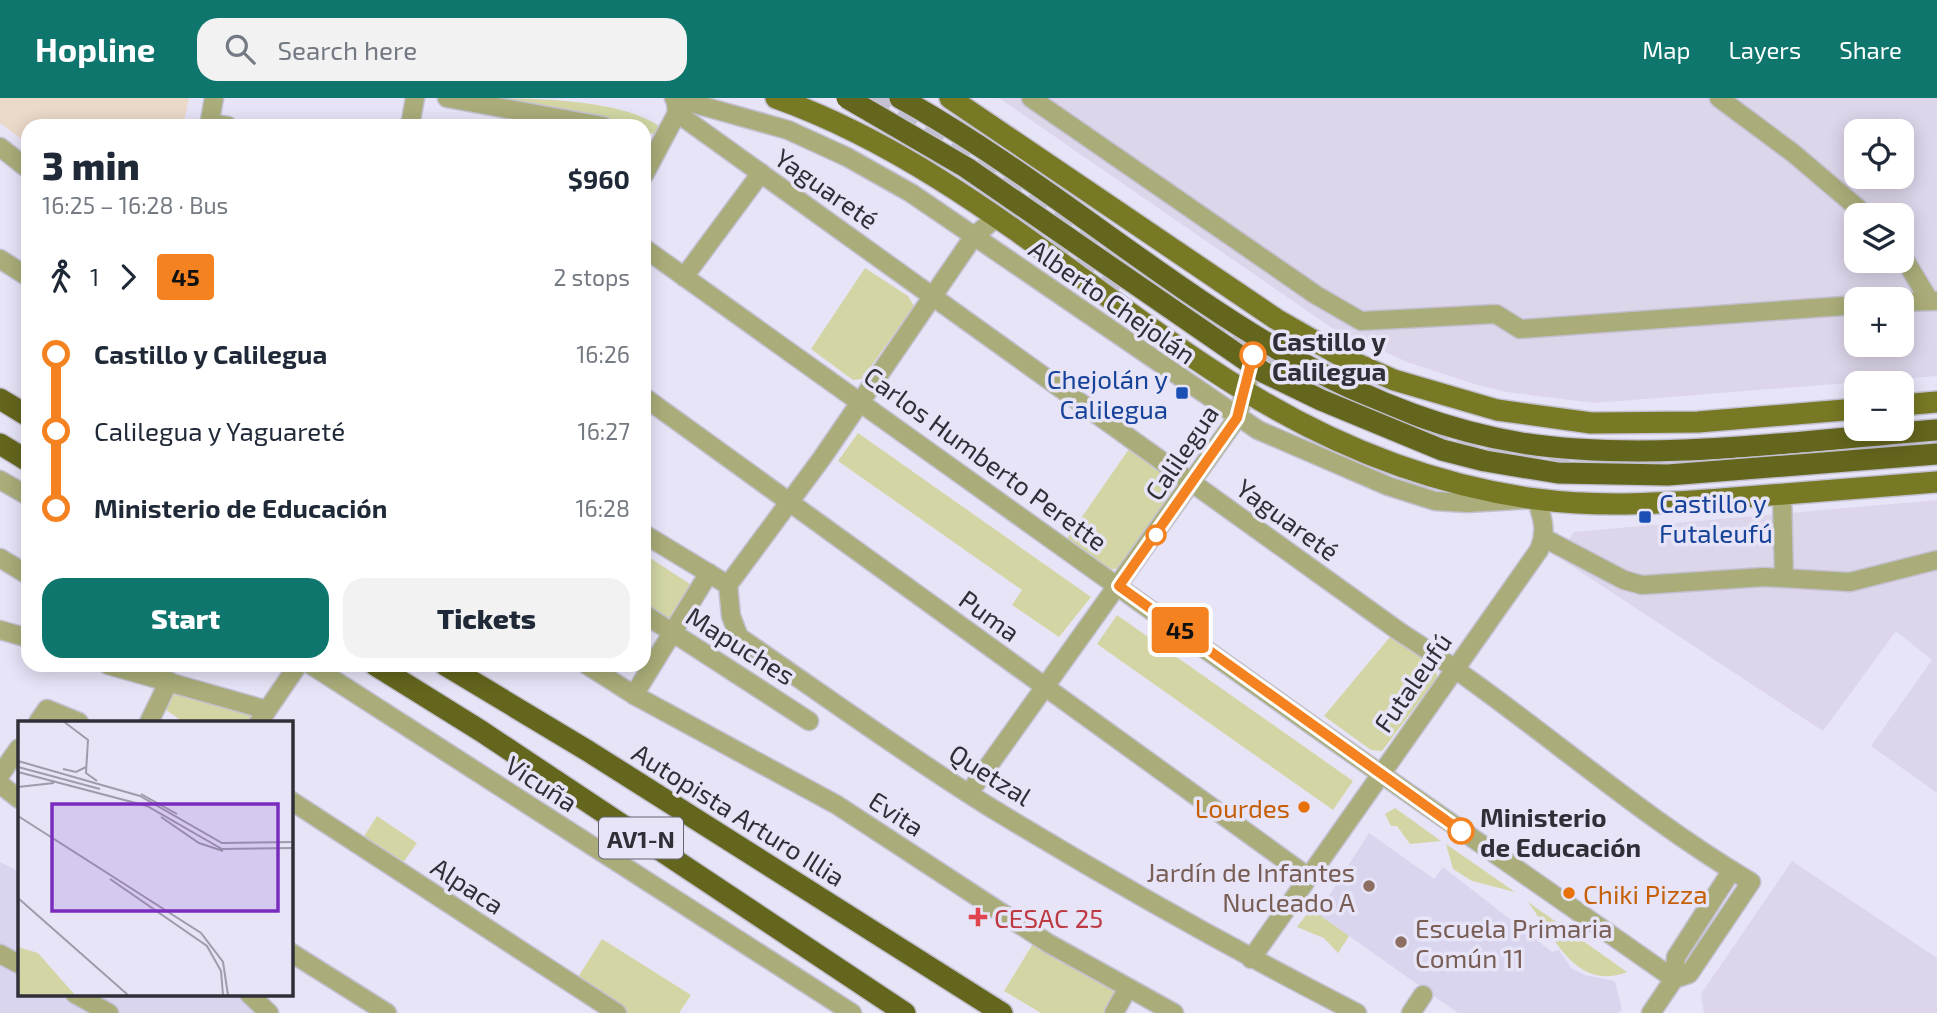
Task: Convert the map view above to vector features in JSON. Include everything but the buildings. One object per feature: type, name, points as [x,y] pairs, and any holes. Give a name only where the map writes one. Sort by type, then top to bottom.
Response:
[{"type":"highway","points":[[848,98],[967,168],[1263,372],[1381,426],[1442,450],[1485,461],[1558,473],[1668,475],[1937,454]]},
{"type":"highway","points":[[900,98],[983,148],[1273,348],[1397,408],[1454,428],[1524,443],[1594,449],[1669,450],[1937,430]]},
{"type":"highway","points":[[0,399],[21,412]]},
{"type":"highway","points":[[0,444],[21,457]]},
{"type":"highway","name":"AV1-N","points":[[385,672],[481,732],[905,1013]]},
{"type":"highway","name":"Autopista Arturo Illia","points":[[456,672],[588,751],[1002,1013]]},
{"type":"main road","points":[[776,98],[853,129],[996,218],[1328,436],[1405,469],[1456,484],[1536,499],[1665,503],[1937,482]]},
{"type":"main road","points":[[950,98],[1276,319],[1346,359],[1394,380],[1497,410],[1591,423],[1651,424],[1844,410]]},
{"type":"main road","points":[[1914,404],[1937,402]]},
{"type":"street","points":[[210,119],[214,98]]},
{"type":"street","points":[[411,119],[415,98]]},
{"type":"street","points":[[447,98],[544,119]]},
{"type":"street","points":[[1031,98],[1316,295],[1362,321],[1496,314],[1520,329],[1844,306]]},
{"type":"street","points":[[1718,98],[1793,153],[1852,203]]},
{"type":"street","points":[[651,159],[676,103]]},
{"type":"street","name":"Yaguareté","points":[[676,103],[761,173],[1400,632],[1455,667],[1732,870],[1676,957],[1674,979]]},
{"type":"street","name":"Alberto Chejolán","points":[[676,103],[788,130],[821,144],[911,193],[1237,418],[1318,457],[1435,501],[1467,503],[1536,499]]},
{"type":"street","points":[[0,147],[21,164]]},
{"type":"street","points":[[684,277],[761,173]]},
{"type":"street","points":[[651,538],[728,584],[789,503],[974,236],[996,218]]},
{"type":"street","name":"Carlos Humberto Perette","points":[[651,253],[1674,979]]},
{"type":"street","points":[[0,259],[21,272]]},
{"type":"street","points":[[1914,272],[1933,301]]},
{"type":"street","points":[[1914,302],[1933,301]]},
{"type":"street","name":"Calilegua","points":[[969,793],[1193,484],[1237,418],[1248,381]]},
{"type":"street","name":"Puma","points":[[651,402],[1307,876]]},
{"type":"street","points":[[0,480],[21,492]]},
{"type":"street","points":[[1782,494],[1784,578]]},
{"type":"street","points":[[1536,499],[1544,525],[1544,538],[1624,580],[1642,585],[1784,578],[1850,582],[1937,560]]},
{"type":"street","name":"Futaleufú","points":[[1251,959],[1544,538]]},
{"type":"street","points":[[0,558],[21,571]]},
{"type":"street","points":[[651,668],[709,573]]},
{"type":"street","name":"Quetzal","points":[[728,584],[731,616],[739,637],[969,793],[1251,959],[1357,1013]]},
{"type":"street","name":"Mapuches","points":[[651,619],[809,721]]},
{"type":"street","points":[[0,630],[21,636]]},
{"type":"street","points":[[135,672],[169,681],[263,716],[293,672]]},
{"type":"street","name":"Vicuña","points":[[322,672],[852,1013]]},
{"type":"street","name":"Evita","points":[[598,672],[634,695],[837,805],[1048,943],[1174,1013]]},
{"type":"street","points":[[634,695],[649,672]]},
{"type":"street","points":[[150,721],[169,681]]},
{"type":"street","points":[[43,716],[69,721]]},
{"type":"street","points":[[0,784],[18,798]]},
{"type":"street","name":"Alpaca","points":[[292,801],[617,1013]]},
{"type":"street","points":[[292,952],[387,1013]]},
{"type":"street","points":[[0,954],[18,963]]},
{"type":"street","points":[[1651,1013],[1674,979]]},
{"type":"street","points":[[1114,1013],[1128,988]]},
{"type":"street","points":[[1411,1013],[1423,995]]},
{"type":"street","points":[[79,996],[109,1013]]},
{"type":"street","points":[[251,996],[270,1013]]},
{"type":"shaded area","points":[[0,98],[189,98],[184,119],[21,119],[21,139],[0,123]]},
{"type":"shaded area","points":[[999,98],[1937,98],[1937,376],[1914,378],[1914,371],[1844,371],[1844,383],[1594,403],[1507,392],[1407,362],[1332,328]]},
{"type":"shaded area","points":[[1937,500],[1937,793],[1871,746],[1932,660],[1896,631],[1823,731],[1558,557],[1574,532]]},
{"type":"shaded area","name":"Ministerio de Educación","points":[[1369,833],[1434,879],[1443,867],[1552,952],[1559,950],[1571,968],[1585,975],[1615,981],[1622,1010],[1618,1013],[1458,1013],[1349,936],[1338,953],[1324,938],[1297,927],[1311,909],[1318,913]]},
{"type":"shaded area","points":[[1792,861],[1937,958],[1937,1013],[1704,1013],[1701,994]]},
{"type":"shaded area","points":[[0,862],[18,871],[18,996],[238,996],[258,1013],[0,1013]]},
{"type":"green space","points":[[473,98],[545,99],[597,105],[646,119],[580,119]]},
{"type":"green space","points":[[651,122],[659,126],[654,134],[651,133]]},
{"type":"green space","points":[[865,268],[908,296],[914,306],[862,379],[853,380],[811,349]]},
{"type":"green space","points":[[858,433],[1091,597],[1059,637],[1012,605],[1022,590],[838,461]]},
{"type":"green space","points":[[1131,446],[1163,473],[1172,497],[1122,567],[1110,570],[1066,540]]},
{"type":"green space","points":[[651,559],[696,588],[672,625],[651,611]]},
{"type":"green space","points":[[1117,615],[1353,781],[1333,810],[1097,644]]},
{"type":"green space","points":[[1390,637],[1436,667],[1437,678],[1382,751],[1371,750],[1324,716]]},
{"type":"green space","points":[[171,686],[258,712],[253,721],[182,721],[162,707]]},
{"type":"green space","points":[[1395,808],[1441,841],[1410,844],[1397,826],[1391,826],[1385,814]]},
{"type":"green space","points":[[377,816],[417,843],[400,867],[361,841]]},
{"type":"green space","points":[[1446,844],[1515,892],[1472,881],[1453,869]]},
{"type":"green space","points":[[1528,902],[1627,972],[1609,976],[1580,968],[1557,945]]},
{"type":"green space","points":[[1311,909],[1349,936],[1338,953],[1324,938],[1297,927]]},
{"type":"green space","points":[[602,939],[691,995],[679,1013],[624,1013],[575,982]]},
{"type":"green space","points":[[1034,942],[1122,996],[1112,1013],[1041,1013],[1004,991]]},
{"type":"tunnel","points":[[871,98],[913,120],[1227,331],[1272,359],[1365,407],[1414,427],[1465,443],[1546,459],[1628,462],[1736,457]]},
{"type":"tunnel","points":[[996,218],[1026,222],[1126,290]]},
{"type":"tunnel","points":[[1775,455],[1937,443]]},
{"type":"bus line","name":"45","points":[[1253,355],[1237,418],[1119,586],[1461,831]]},
{"type":"place","name":"Castillo y Calilegua","points":[[1253,355]]},
{"type":"place","name":"Chejolán y Calilegua","points":[[1182,393]]},
{"type":"place","name":"Castillo y Futaleufú","points":[[1645,517]]},
{"type":"place","name":"Lourdes","points":[[1304,807]]},
{"type":"place","name":"Ministerio de Educación","points":[[1461,831]]},
{"type":"place","name":"Jardín de Infantes Nucleado A","points":[[1369,886]]},
{"type":"place","name":"Chiki Pizza","points":[[1569,893]]},
{"type":"place","name":"CESAC 25","points":[[978,917]]},
{"type":"place","name":"Escuela Primaria Común 11","points":[[1401,942]]}]
